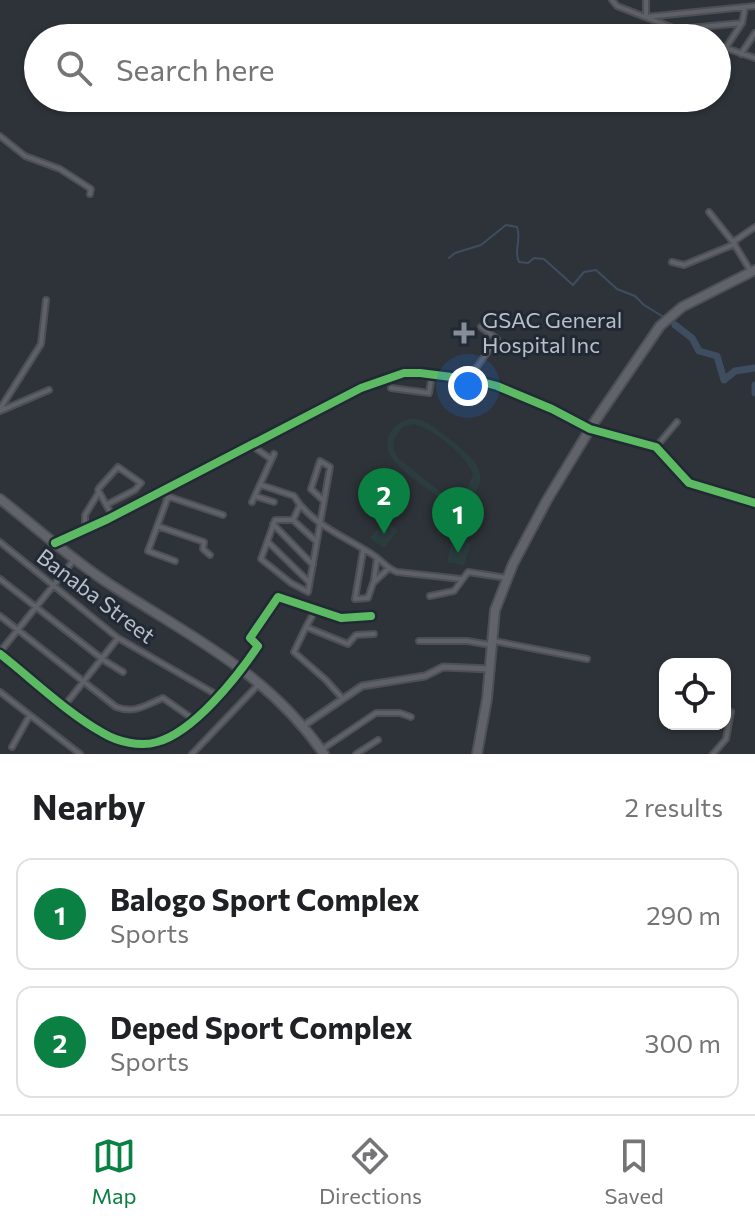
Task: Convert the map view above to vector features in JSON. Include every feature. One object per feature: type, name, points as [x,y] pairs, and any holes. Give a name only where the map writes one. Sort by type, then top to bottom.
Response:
[{"type":"main road","points":[[477,754],[491,669],[495,610],[535,521],[590,429],[660,326],[682,307],[753,272]]},
{"type":"main road","points":[[0,499],[110,585],[192,634],[260,683],[303,726],[322,752]]},
{"type":"street","points":[[612,0],[617,6],[664,24]]},
{"type":"street","points":[[646,0],[646,17]]},
{"type":"street","points":[[704,0],[705,10]]},
{"type":"street","points":[[646,17],[755,6]]},
{"type":"street","points":[[731,40],[742,23],[745,8]]},
{"type":"street","points":[[731,24],[742,23]]},
{"type":"street","points":[[741,55],[755,33]]},
{"type":"street","points":[[731,51],[755,58]]},
{"type":"street","points":[[0,136],[25,156],[60,169],[88,187],[90,194]]},
{"type":"street","points":[[709,212],[753,272]]},
{"type":"street","points":[[672,262],[684,265],[734,243],[755,227]]},
{"type":"street","points":[[0,410],[41,344],[46,300]]},
{"type":"street","points":[[479,381],[476,368],[497,339],[481,327]]},
{"type":"street","points":[[55,543],[113,517],[361,388],[404,373],[479,381],[506,389],[590,429],[656,447],[689,483],[755,503]]},
{"type":"street","points":[[391,388],[429,393],[432,375]]},
{"type":"street","points":[[0,410],[49,390]]},
{"type":"street","points":[[656,447],[677,422]]},
{"type":"street","points":[[251,445],[273,456],[252,502]]},
{"type":"street","points":[[316,541],[293,520],[275,520],[261,559],[291,583],[308,592],[330,467],[320,461],[311,489],[324,501]]},
{"type":"street","points":[[85,529],[85,515],[99,488],[118,467],[141,483],[135,490],[106,505]]},
{"type":"street","points":[[261,485],[294,496],[320,523],[377,558],[388,569],[461,579]]},
{"type":"street","points":[[99,492],[113,517]]},
{"type":"street","points":[[158,493],[223,515]]},
{"type":"street","points":[[255,496],[274,502]]},
{"type":"street","points":[[168,497],[148,552],[175,561]]},
{"type":"street","points":[[293,520],[300,505]]},
{"type":"street","points":[[273,524],[313,565]]},
{"type":"street","points":[[157,526],[204,542],[203,550],[210,555]]},
{"type":"street","name":"Banaba Street","points":[[0,542],[118,638],[217,695]]},
{"type":"street","points":[[268,542],[309,582]]},
{"type":"street","points":[[363,551],[355,599],[368,598],[377,558]]},
{"type":"street","points":[[75,559],[0,653],[105,735],[136,743],[156,743],[185,728],[242,669],[258,646],[250,638],[278,597],[341,618],[371,616]]},
{"type":"street","points":[[373,583],[388,569]]},
{"type":"street","points":[[430,596],[454,591],[468,572],[507,578]]},
{"type":"street","points":[[0,579],[123,672]]},
{"type":"street","points":[[316,609],[294,652],[343,699]]},
{"type":"street","points":[[0,616],[122,709],[142,709],[163,698],[193,719]]},
{"type":"street","points":[[306,627],[348,644],[356,635],[374,634]]},
{"type":"street","points":[[65,705],[118,638]]},
{"type":"street","points":[[419,641],[491,642],[587,659]]},
{"type":"street","points":[[303,726],[362,686],[425,676],[443,667],[491,669]]},
{"type":"street","points":[[192,754],[260,683]]},
{"type":"street","points":[[0,692],[80,754]]},
{"type":"street","points":[[322,752],[376,713],[400,713],[411,717]]},
{"type":"street","points":[[12,747],[30,715]]},
{"type":"street","points":[[713,754],[726,739],[728,730]]},
{"type":"street","points":[[356,754],[378,740]]},
{"type":"street","points":[[136,743],[136,754]]},
{"type":"shaded area","points":[[415,418],[432,426],[474,462],[480,478],[470,497],[458,502],[444,499],[418,482],[391,457],[387,443],[389,436],[396,426]],"holes":[[[413,424],[448,444],[465,460],[473,475],[466,491],[453,496],[443,494],[398,458],[393,448],[394,438],[403,427]]]},
{"type":"shaded area","points":[[384,520],[398,530],[384,548],[370,538]]},
{"type":"shaded area","points":[[453,539],[471,544],[464,565],[447,562]]},
{"type":"waterway","points":[[449,258],[481,245],[506,225],[517,227],[519,262],[544,259],[573,285],[584,272],[596,270],[617,289],[635,296],[662,316]]},
{"type":"waterway","points":[[675,325],[692,338],[699,351],[717,356],[724,380],[735,371],[755,368]]},
{"type":"waterway","points":[[755,385],[755,393]]},
{"type":"cycle path","points":[[55,543],[108,519],[361,388],[404,373],[475,380],[497,386],[590,429],[656,447],[689,483],[755,503]]},
{"type":"cycle path","points":[[0,654],[90,725],[115,739],[144,744],[171,736],[214,702],[258,646],[250,638],[278,597],[341,618],[371,616]]},
{"type":"place","name":"GSAC General Hospital Inc","points":[[464,333]]},
{"type":"place","name":"Deped Sport Complex","points":[[384,534]]},
{"type":"place","name":"Balogo Sport Complex","points":[[458,553]]}]
